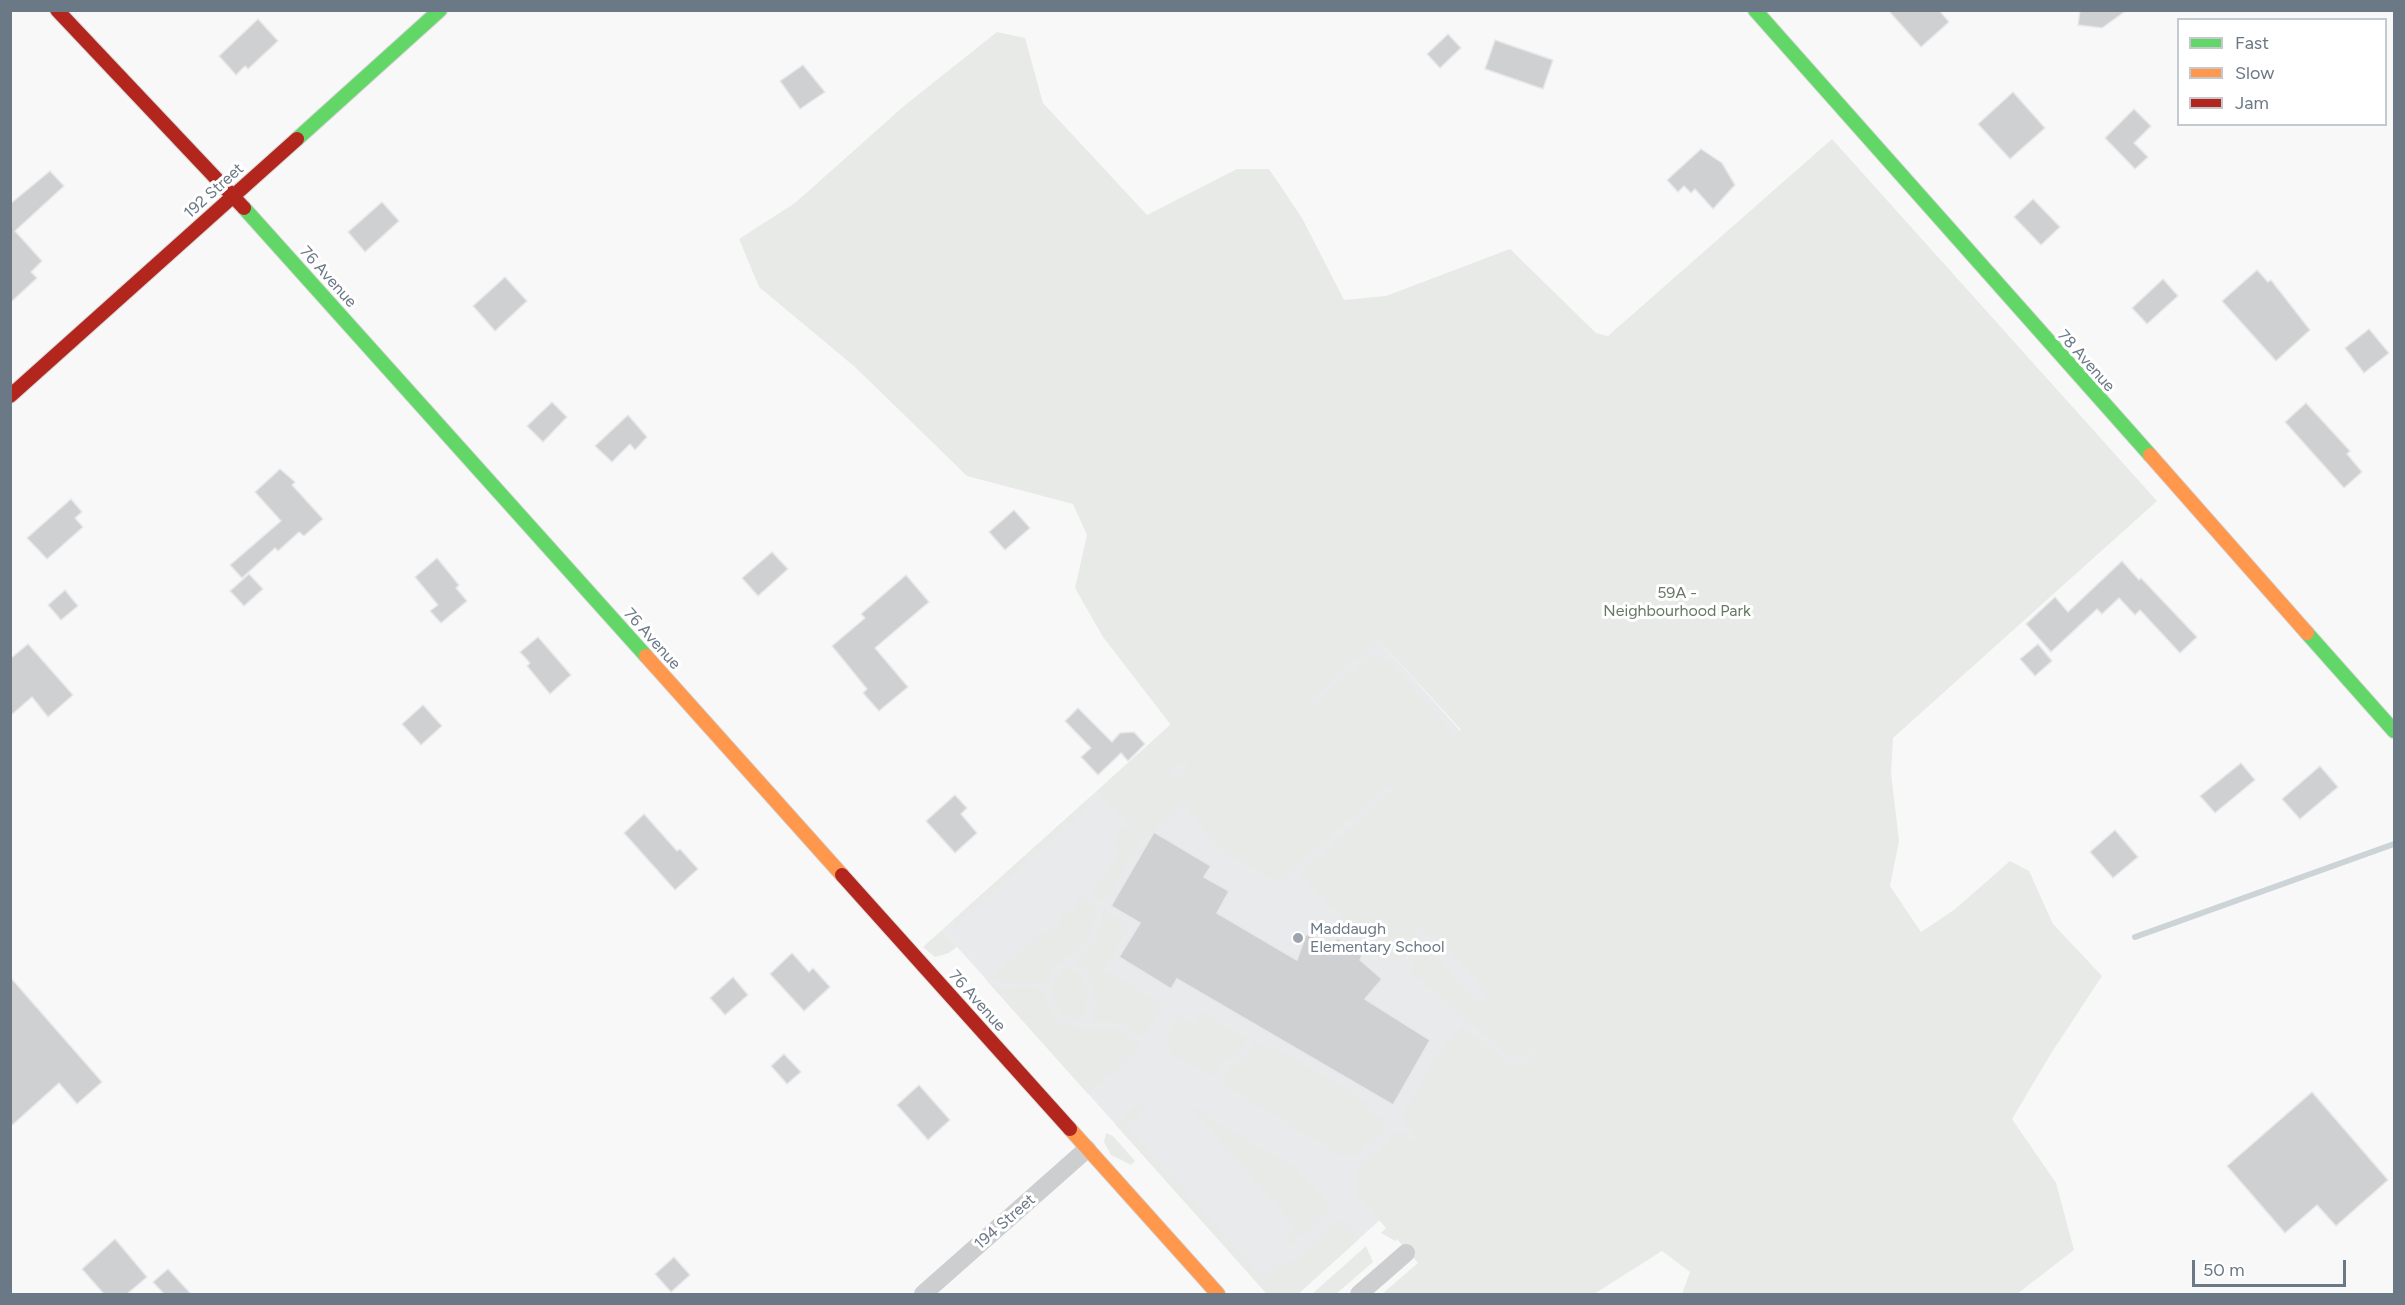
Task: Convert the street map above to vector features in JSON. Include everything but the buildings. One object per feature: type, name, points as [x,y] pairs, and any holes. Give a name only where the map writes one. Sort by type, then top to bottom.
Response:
[{"type":"street","name":"76 Avenue","points":[[57,10],[233,196],[1218,1294]]},
{"type":"street","name":"192 Street","points":[[10,396],[440,10]]},
{"type":"street","name":"78 Avenue","points":[[1755,10],[2394,731]]},
{"type":"street","name":"194 Street","points":[[923,1294],[1087,1149]]},
{"type":"street","points":[[1359,1294],[1406,1253]]},
{"type":"shaded area","name":"Maddaugh Elementary School","points":[[1379,640],[1666,961],[1298,1294],[1267,1294],[942,930],[1260,644]]},
{"type":"green space","name":"59A - Neighbourhood Park","points":[[997,32],[1025,38],[1043,103],[1147,215],[1237,169],[1269,169],[1302,218],[1344,300],[1386,296],[1510,249],[1596,333],[1608,336],[1832,139],[2157,501],[1893,738],[1891,773],[1899,841],[1890,886],[1921,932],[1954,910],[2010,861],[2029,871],[2053,924],[2102,976],[2052,1052],[2012,1119],[2056,1183],[2074,1250],[2017,1294],[1682,1294],[1690,1272],[1662,1251],[1594,1294],[1382,1294],[1418,1263],[1397,1239],[1395,1241],[1381,1233],[1386,1228],[1356,1193],[1356,1169],[1398,1131],[1403,1131],[1413,1142],[1418,1137],[1401,1117],[1436,1057],[1462,1026],[1509,1063],[1519,1065],[1540,1052],[1535,1047],[1523,1057],[1511,1057],[1409,971],[1412,963],[1429,947],[1471,997],[1478,1003],[1485,1001],[1487,993],[1433,933],[1428,937],[1418,927],[1414,932],[1423,942],[1403,958],[1394,958],[1329,905],[1300,873],[1392,790],[1387,785],[1278,883],[1223,851],[1185,807],[1195,798],[1178,778],[1190,767],[1184,760],[1171,771],[1163,762],[1112,809],[1096,792],[1171,725],[1103,637],[1075,588],[1087,535],[1073,504],[967,476],[855,367],[759,287],[739,239],[795,203],[904,106]],"holes":[[[1379,640],[1461,730],[1455,735],[1386,658],[1368,657],[1315,704],[1311,699]]]},
{"type":"green space","points":[[1164,766],[1191,797],[1143,840],[1115,809]]},
{"type":"green space","points":[[1085,802],[1089,806],[957,924],[953,920]]},
{"type":"green space","points":[[1126,825],[1141,842],[1105,901],[1089,891],[1105,876],[1120,851],[1113,847],[1118,839],[1117,833]]},
{"type":"green space","points":[[1082,897],[1098,907],[1091,935],[1058,965],[1055,963],[1047,975],[1050,977],[1046,983],[1003,982],[992,977],[1045,930],[1050,934],[1060,923],[1059,917],[1067,910],[1072,914],[1077,909],[1073,905]]},
{"type":"green space","points":[[1104,910],[1130,926],[1104,970],[1162,1005],[1143,1038],[1119,1022],[1090,1022],[1097,1004],[1089,977],[1092,975],[1083,964],[1080,967],[1073,959],[1095,941]]},
{"type":"green space","points":[[942,930],[957,947],[949,953],[935,957],[923,947]]},
{"type":"green space","points":[[1066,965],[1079,974],[1087,986],[1085,1014],[1078,1021],[1062,1014],[1052,993],[1056,978]]},
{"type":"green space","points":[[987,981],[1002,989],[1025,986],[1042,990],[1054,1015],[1052,1017],[1063,1027],[1065,1024],[1087,1029],[1114,1028],[1140,1043],[1134,1053],[1088,1094]]},
{"type":"green space","points":[[1202,1012],[1248,1039],[1241,1050],[1225,1060],[1212,1077],[1174,1056],[1167,1047],[1170,1030],[1180,1015],[1195,1024]]},
{"type":"green space","points":[[1255,1043],[1267,1050],[1271,1045],[1367,1102],[1364,1108],[1385,1120],[1385,1129],[1356,1156],[1344,1157],[1225,1086],[1223,1079],[1230,1067],[1244,1058]]},
{"type":"green space","points":[[1138,1104],[1143,1106],[1143,1111],[1126,1126],[1262,1278],[1278,1265],[1295,1260],[1337,1222],[1346,1223],[1359,1239],[1298,1294],[1267,1294],[1115,1124]]},
{"type":"green space","points":[[1187,1104],[1295,1168],[1328,1203],[1330,1207],[1327,1213],[1290,1244],[1286,1236],[1296,1227]]},
{"type":"green space","points":[[1106,1133],[1113,1136],[1135,1161],[1131,1165],[1111,1155],[1104,1142]]},
{"type":"green space","points":[[1366,1246],[1373,1262],[1336,1294],[1312,1294]]},
{"type":"waterway","points":[[2135,937],[2394,844]]},
{"type":"traffic: fast","points":[[297,139],[440,10]]},
{"type":"traffic: fast","points":[[1755,10],[2150,455]]},
{"type":"traffic: fast","points":[[244,208],[646,656]]},
{"type":"traffic: fast","points":[[2307,633],[2394,731]]},
{"type":"traffic: slow","points":[[2150,455],[2307,633]]},
{"type":"traffic: slow","points":[[646,656],[842,875]]},
{"type":"traffic: slow","points":[[1070,1129],[1218,1294]]},
{"type":"traffic: jam","points":[[57,10],[244,208]]},
{"type":"traffic: jam","points":[[10,396],[297,139]]},
{"type":"traffic: jam","points":[[842,875],[1070,1129]]},
{"type":"place","name":"Maddaugh Elementary School","points":[[1298,938]]}]
